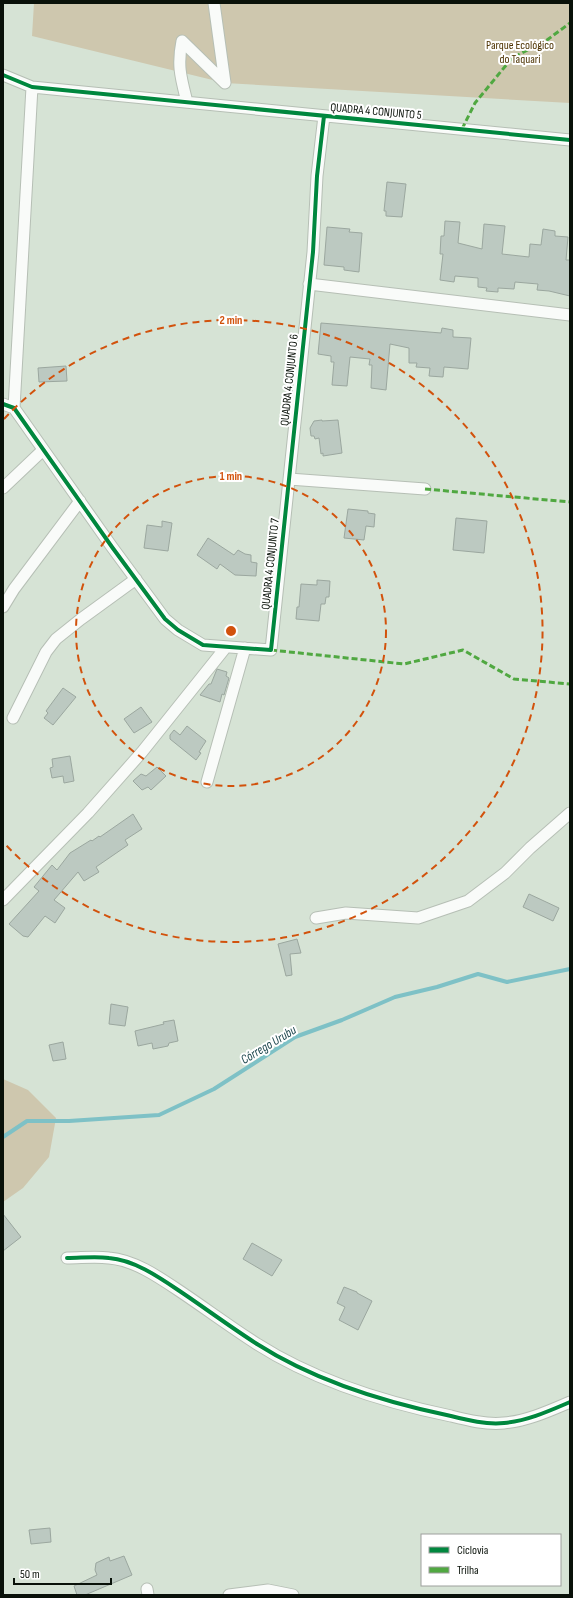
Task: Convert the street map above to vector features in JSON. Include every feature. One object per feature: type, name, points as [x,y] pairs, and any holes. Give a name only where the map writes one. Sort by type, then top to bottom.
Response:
[{"type":"street","points":[[186,102],[179,71],[179,57],[182,41],[225,83],[214,3]]},
{"type":"street","points":[[3,76],[32,87],[324,116]]},
{"type":"street","points":[[14,408],[32,87]]},
{"type":"street","name":"QUADRA 4 CONJUNTO 5","points":[[309,284],[313,252],[317,176],[324,116],[570,140]]},
{"type":"street","points":[[309,284],[570,315]]},
{"type":"street","name":"QUADRA 4 CONJUNTO 6","points":[[289,479],[309,284]]},
{"type":"street","points":[[3,404],[14,408],[166,619],[178,630],[203,644],[245,648],[207,782]]},
{"type":"street","points":[[3,488],[43,450]]},
{"type":"street","points":[[289,479],[425,489]]},
{"type":"street","name":"QUADRA 4 CONJUNTO 7","points":[[245,648],[271,650],[289,479]]},
{"type":"street","points":[[3,606],[80,501]]},
{"type":"street","points":[[13,718],[46,652],[56,639],[136,579]]},
{"type":"street","points":[[3,900],[103,796],[142,752],[226,647]]},
{"type":"street","points":[[316,918],[346,913],[418,918],[468,901],[505,873],[535,843],[570,813]]},
{"type":"street","points":[[67,1258],[110,1258],[142,1267],[161,1278],[257,1344],[291,1364],[315,1375],[351,1388],[416,1409],[474,1421],[504,1424],[530,1418],[570,1402]]},
{"type":"street","points":[[229,1595],[268,1590],[293,1595]]},
{"type":"green space","name":"Parque Ecológico do Taquari","points":[[34,3],[570,3],[570,103],[225,83],[32,36]]},
{"type":"green space","points":[[3,1079],[28,1090],[56,1118],[49,1157],[23,1188],[3,1202]]},
{"type":"building","points":[[387,182],[406,184],[402,217],[386,216],[386,211],[384,211]]},
{"type":"building","points":[[445,221],[460,222],[458,243],[482,249],[484,224],[505,226],[502,254],[529,257],[530,244],[541,245],[543,229],[555,231],[555,236],[568,237],[566,260],[570,260],[570,296],[537,290],[538,284],[515,282],[514,289],[498,288],[498,292],[486,291],[487,288],[478,287],[478,278],[455,276],[454,282],[440,280],[443,254],[440,254],[441,236],[444,236]]},
{"type":"building","points":[[327,227],[350,229],[349,232],[362,233],[359,272],[344,270],[344,267],[324,265]]},
{"type":"building","points":[[321,323],[441,333],[442,328],[453,330],[453,337],[471,338],[468,369],[444,367],[443,377],[429,376],[430,368],[416,367],[417,363],[409,363],[409,348],[390,344],[386,390],[371,388],[372,365],[369,365],[370,359],[350,357],[347,386],[332,385],[334,362],[331,362],[331,356],[318,354]]},
{"type":"building","points":[[66,366],[67,381],[39,382],[38,368]]},
{"type":"building","points":[[338,420],[342,453],[323,456],[323,453],[321,454],[319,438],[315,439],[314,436],[311,436],[310,428],[314,421]]},
{"type":"building","points":[[348,509],[368,511],[368,513],[375,514],[374,527],[366,526],[364,540],[344,538]]},
{"type":"building","points":[[456,518],[487,521],[484,553],[453,550]]},
{"type":"building","points":[[162,521],[172,523],[168,551],[144,548],[147,525],[162,527]]},
{"type":"building","points":[[208,538],[234,555],[238,550],[245,554],[251,555],[251,562],[257,563],[256,576],[235,575],[220,564],[217,569],[197,555]]},
{"type":"building","points":[[317,580],[330,581],[329,597],[326,597],[325,604],[321,604],[319,621],[296,619],[297,607],[299,607],[301,584],[317,585]]},
{"type":"building","points":[[217,669],[227,672],[226,676],[229,678],[224,695],[222,694],[220,702],[200,695],[209,684],[211,684]]},
{"type":"building","points":[[63,688],[76,697],[53,725],[44,718],[48,713],[46,711]]},
{"type":"building","points":[[141,707],[152,722],[134,733],[124,719]]},
{"type":"building","points":[[187,726],[206,741],[196,760],[170,739],[170,735],[174,730],[180,735]]},
{"type":"building","points":[[70,756],[74,781],[64,783],[63,776],[52,778],[50,768],[53,767],[52,759]]},
{"type":"building","points":[[157,767],[166,776],[151,790],[148,787],[142,790],[133,781],[141,774],[146,776]]},
{"type":"building","points":[[133,814],[142,829],[125,840],[128,845],[96,867],[99,872],[84,881],[78,872],[54,900],[65,908],[55,923],[45,916],[28,937],[23,936],[9,924],[39,891],[34,887],[52,865],[57,870],[70,853],[91,840],[92,841],[99,836],[100,837]]},
{"type":"building","points":[[529,894],[559,908],[553,921],[523,907]]},
{"type":"building","points":[[297,939],[301,953],[290,954],[292,975],[286,976],[278,944]]},
{"type":"building","points":[[111,1004],[128,1007],[125,1026],[109,1024]]},
{"type":"building","points":[[174,1020],[178,1041],[169,1043],[168,1046],[153,1049],[152,1043],[138,1046],[135,1031]]},
{"type":"building","points":[[63,1042],[66,1059],[53,1061],[49,1045]]},
{"type":"building","points":[[3,1214],[21,1237],[3,1251]]},
{"type":"building","points":[[252,1243],[282,1260],[272,1276],[243,1259]]},
{"type":"building","points":[[344,1287],[357,1292],[372,1301],[358,1330],[339,1320],[345,1307],[337,1303]]},
{"type":"building","points":[[50,1528],[51,1542],[31,1544],[29,1530]]},
{"type":"building","points":[[124,1556],[132,1575],[85,1595],[77,1595],[74,1586],[97,1575],[95,1570],[96,1563],[109,1557],[110,1561]]},
{"type":"waterway","name":"Córrego Urubu","points":[[3,1137],[27,1121],[69,1121],[159,1115],[214,1089],[295,1037],[342,1020],[395,997],[437,987],[478,974],[507,982],[570,969]]},
{"type":"marked path","points":[[462,129],[475,103],[512,58],[547,40],[570,23]]},
{"type":"marked path","points":[[425,489],[570,502]]},
{"type":"marked path","points":[[271,650],[404,664],[463,650],[514,679],[570,684]]},
{"type":"cycle path","points":[[3,75],[32,87],[570,140]]},
{"type":"cycle path","points":[[3,404],[14,408],[165,619],[178,630],[203,645],[271,650],[313,252],[317,176],[324,116]]},
{"type":"cycle path","points":[[67,1258],[109,1258],[129,1262],[167,1283],[257,1344],[279,1357],[302,1369],[350,1389],[375,1397],[484,1423],[513,1422],[529,1418],[570,1402]]}]
